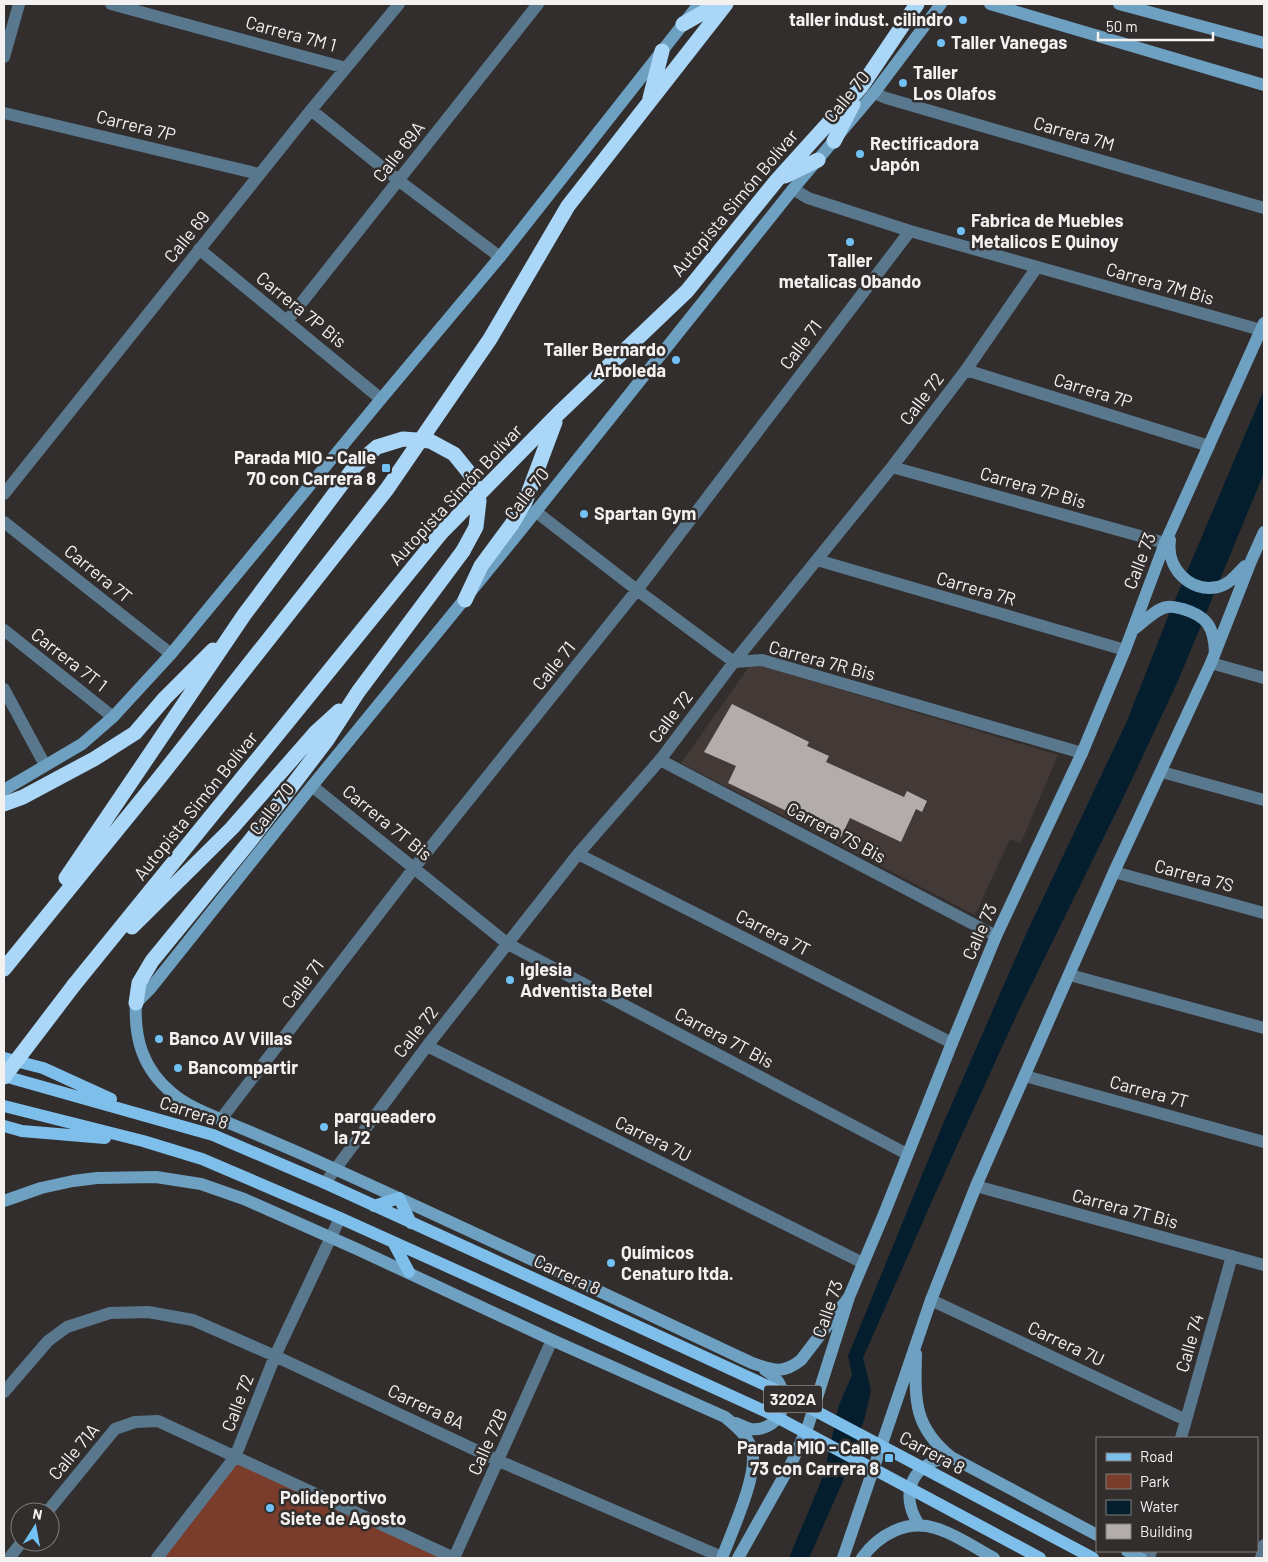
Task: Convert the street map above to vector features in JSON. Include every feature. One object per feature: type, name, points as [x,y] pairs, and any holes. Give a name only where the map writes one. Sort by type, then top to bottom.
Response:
[{"type":"highway","points":[[683,24],[718,4]]},
{"type":"highway","points":[[4,969],[160,777],[387,490],[490,339],[568,206],[726,4]]},
{"type":"highway","name":"Autopista Simón Bolívar","points":[[4,1076],[74,985],[441,533],[558,414],[687,291],[777,180],[868,90],[917,4]]},
{"type":"highway","points":[[648,103],[662,51]]},
{"type":"highway","points":[[834,141],[868,90]]},
{"type":"highway","points":[[777,180],[818,160]]},
{"type":"highway","points":[[465,600],[481,566],[512,524],[524,502],[558,414]]},
{"type":"highway","points":[[20,948],[244,615],[356,465],[377,447],[403,439],[430,441],[454,454],[471,475],[479,501],[476,528],[463,551],[358,692],[327,740],[250,841],[152,961],[139,983],[136,1003]]},
{"type":"highway","points":[[4,804],[23,797],[85,764],[135,733],[165,698],[244,615]]},
{"type":"highway","points":[[74,985],[232,828],[316,732],[358,692]]},
{"type":"main road","points":[[4,1058],[43,1068],[148,1116]]},
{"type":"main road","name":"Carrera 8","points":[[4,1076],[213,1135],[325,1182],[776,1390],[1093,1558]]},
{"type":"main road","points":[[4,1106],[143,1141],[202,1159],[393,1242],[409,1272]]},
{"type":"main road","points":[[4,1126],[22,1131],[143,1141]]},
{"type":"main road","points":[[374,1206],[398,1198],[411,1223]]},
{"type":"main road","name":"3202A","points":[[393,1242],[768,1413],[1040,1558]]},
{"type":"street","points":[[4,57],[19,4]]},
{"type":"street","name":"Carrera 7M 1","points":[[111,4],[346,68]]},
{"type":"street","name":"Calle 69","points":[[4,494],[310,110],[399,4]]},
{"type":"street","name":"Calle 69A","points":[[287,321],[538,4]]},
{"type":"street","points":[[4,790],[82,744],[114,717],[171,654],[500,257],[699,4]]},
{"type":"street","name":"Calle 70","points":[[868,90],[940,4]]},
{"type":"street","points":[[990,4],[1264,85]]},
{"type":"street","points":[[1120,4],[1264,42]]},
{"type":"street","name":"Carrera 7M","points":[[868,90],[886,98],[1264,208]]},
{"type":"street","points":[[310,110],[398,180],[500,257]]},
{"type":"street","name":"Carrera 7P","points":[[4,113],[260,174]]},
{"type":"street","name":"Calle 70","points":[[136,1003],[150,989],[312,786],[465,600],[793,189],[834,141]]},
{"type":"street","name":"Carrera 7M Bis","points":[[793,189],[808,198],[910,231],[1263,327]]},
{"type":"street","name":"Calle 71","points":[[222,1119],[414,868],[637,590],[910,231]]},
{"type":"street","name":"Carrera 7P Bis","points":[[200,249],[381,399]]},
{"type":"street","name":"Calle 72","points":[[325,1182],[427,1046],[578,854],[660,760],[734,662],[892,467],[966,370],[1037,267]]},
{"type":"street","name":"Calle 73","points":[[738,1558],[800,1446],[849,1297],[996,936],[1082,753],[1167,549],[1172,530],[1263,327]]},
{"type":"street","name":"Carrera 7P","points":[[966,370],[1209,446]]},
{"type":"street","name":"Carrera 7P Bis","points":[[892,467],[1167,549]]},
{"type":"street","points":[[535,511],[734,662]]},
{"type":"street","name":"Carrera 7T","points":[[4,522],[171,654]]},
{"type":"street","points":[[1167,549],[1173,567],[1179,575],[1195,584],[1216,587],[1233,579],[1251,561],[1261,547],[1264,532]]},
{"type":"street","name":"Carrera 7R","points":[[817,560],[1125,650]]},
{"type":"street","points":[[843,1558],[931,1300],[976,1186],[1114,872],[1162,772],[1213,658],[1251,561]]},
{"type":"street","points":[[1132,631],[1156,612],[1167,607],[1192,612],[1206,621],[1213,634],[1213,658]]},
{"type":"street","name":"Carrera 7T 1","points":[[4,630],[114,717]]},
{"type":"street","points":[[1213,658],[1264,678]]},
{"type":"street","name":"Carrera 7R Bis","points":[[734,662],[762,660],[1082,753]]},
{"type":"street","points":[[4,689],[45,765]]},
{"type":"street","name":"Carrera 7S Bis","points":[[660,760],[996,936]]},
{"type":"street","points":[[1162,772],[1264,800]]},
{"type":"street","name":"Carrera 7T Bis","points":[[312,786],[508,944],[907,1154]]},
{"type":"street","name":"Carrera 7T","points":[[578,854],[952,1043]]},
{"type":"street","name":"Carrera 7S","points":[[1114,872],[1264,913]]},
{"type":"street","points":[[1070,975],[1264,1028]]},
{"type":"street","name":"Carrera 8","points":[[136,1003],[135,1020],[137,1036],[141,1050],[153,1074],[173,1094],[197,1108],[335,1169],[752,1362],[780,1371],[794,1366],[801,1360],[849,1297]]},
{"type":"street","name":"Carrera 7U","points":[[427,1046],[863,1263]]},
{"type":"street","name":"Carrera 7T","points":[[1025,1076],[1264,1142]]},
{"type":"street","points":[[4,1201],[41,1188],[73,1180],[96,1178],[156,1177],[201,1184],[244,1199],[409,1272],[552,1340],[749,1429],[757,1429],[773,1422],[779,1415],[784,1399],[780,1382],[774,1375],[752,1362]]},
{"type":"street","name":"Carrera 7T Bis","points":[[976,1186],[1264,1265]]},
{"type":"street","name":"Calle 72","points":[[157,1558],[235,1458],[275,1356],[340,1218]]},
{"type":"street","name":"Calle 74","points":[[1181,1437],[1232,1256]]},
{"type":"street","name":"Carrera 7U","points":[[931,1300],[1186,1420]]},
{"type":"street","name":"Carrera 8A","points":[[4,1392],[48,1341],[67,1327],[110,1313],[148,1312],[194,1320],[499,1461],[722,1558]]},
{"type":"street","name":"Calle 72B","points":[[454,1558],[552,1340]]},
{"type":"street","name":"Carrera 8","points":[[916,1343],[915,1393],[918,1410],[929,1434],[939,1447],[951,1457],[1096,1534]]},
{"type":"street","points":[[722,1558],[754,1468],[753,1452],[746,1438],[725,1417]]},
{"type":"street","name":"Calle 71A","points":[[55,1502],[115,1430],[135,1422],[158,1421],[235,1458]]},
{"type":"street","points":[[919,1525],[912,1514],[909,1500],[910,1487],[916,1474],[926,1465],[938,1459],[951,1457]]},
{"type":"street","points":[[235,1458],[454,1558]]},
{"type":"street","points":[[862,1558],[885,1535],[904,1527],[919,1525],[936,1528],[994,1558]]},
{"type":"street","points":[[1261,1558],[1264,1546]]},
{"type":"street","points":[[1129,1552],[1141,1558]]},
{"type":"shaded area","points":[[762,666],[1058,755],[1021,843],[1010,839],[975,915],[681,763],[749,667]]},
{"type":"green space","name":"Polideportivo Siete de Agosto","points":[[235,1457],[454,1558],[157,1558]]},
{"type":"water","points":[[1264,390],[1264,473],[1178,681],[1018,1012],[863,1358],[871,1390],[865,1417],[843,1481],[809,1558],[789,1558],[824,1474],[839,1405],[852,1375],[848,1356],[940,1131],[1027,932],[1127,721],[1169,614]]},
{"type":"building","points":[[732,704],[809,742],[807,746],[829,756],[826,762],[904,797],[907,791],[927,801],[922,812],[916,809],[901,842],[850,818],[841,837],[728,783],[736,766],[704,752]]},
{"type":"place","name":"taller indust. cilindro","points":[[963,20]]},
{"type":"place","name":"Taller Vanegas","points":[[941,43]]},
{"type":"place","name":"Taller Los Olafos","points":[[903,83]]},
{"type":"place","name":"Rectificadora Japón","points":[[860,154]]},
{"type":"place","name":"Fabrica de Muebles Metalicos E Quinoy","points":[[961,231]]},
{"type":"place","name":"Taller metalicas Obando","points":[[850,242]]},
{"type":"place","name":"Taller Bernardo Arboleda","points":[[676,360]]},
{"type":"place","name":"Parada MIO - Calle 70 con Carrera 8","points":[[386,468]]},
{"type":"place","name":"Spartan Gym","points":[[584,514]]},
{"type":"place","name":"Iglesia Adventista Betel","points":[[510,980]]},
{"type":"place","name":"Banco AV Villas","points":[[159,1039]]},
{"type":"place","name":"Bancompartir","points":[[178,1068]]},
{"type":"place","name":"parqueadero la 72","points":[[324,1127]]},
{"type":"place","name":"Químicos Cenaturo ltda.","points":[[611,1263]]},
{"type":"place","name":"Parada MIO - Calle 73 con Carrera 8","points":[[889,1458]]},
{"type":"place","name":"Polideportivo Siete de Agosto","points":[[270,1508]]}]
